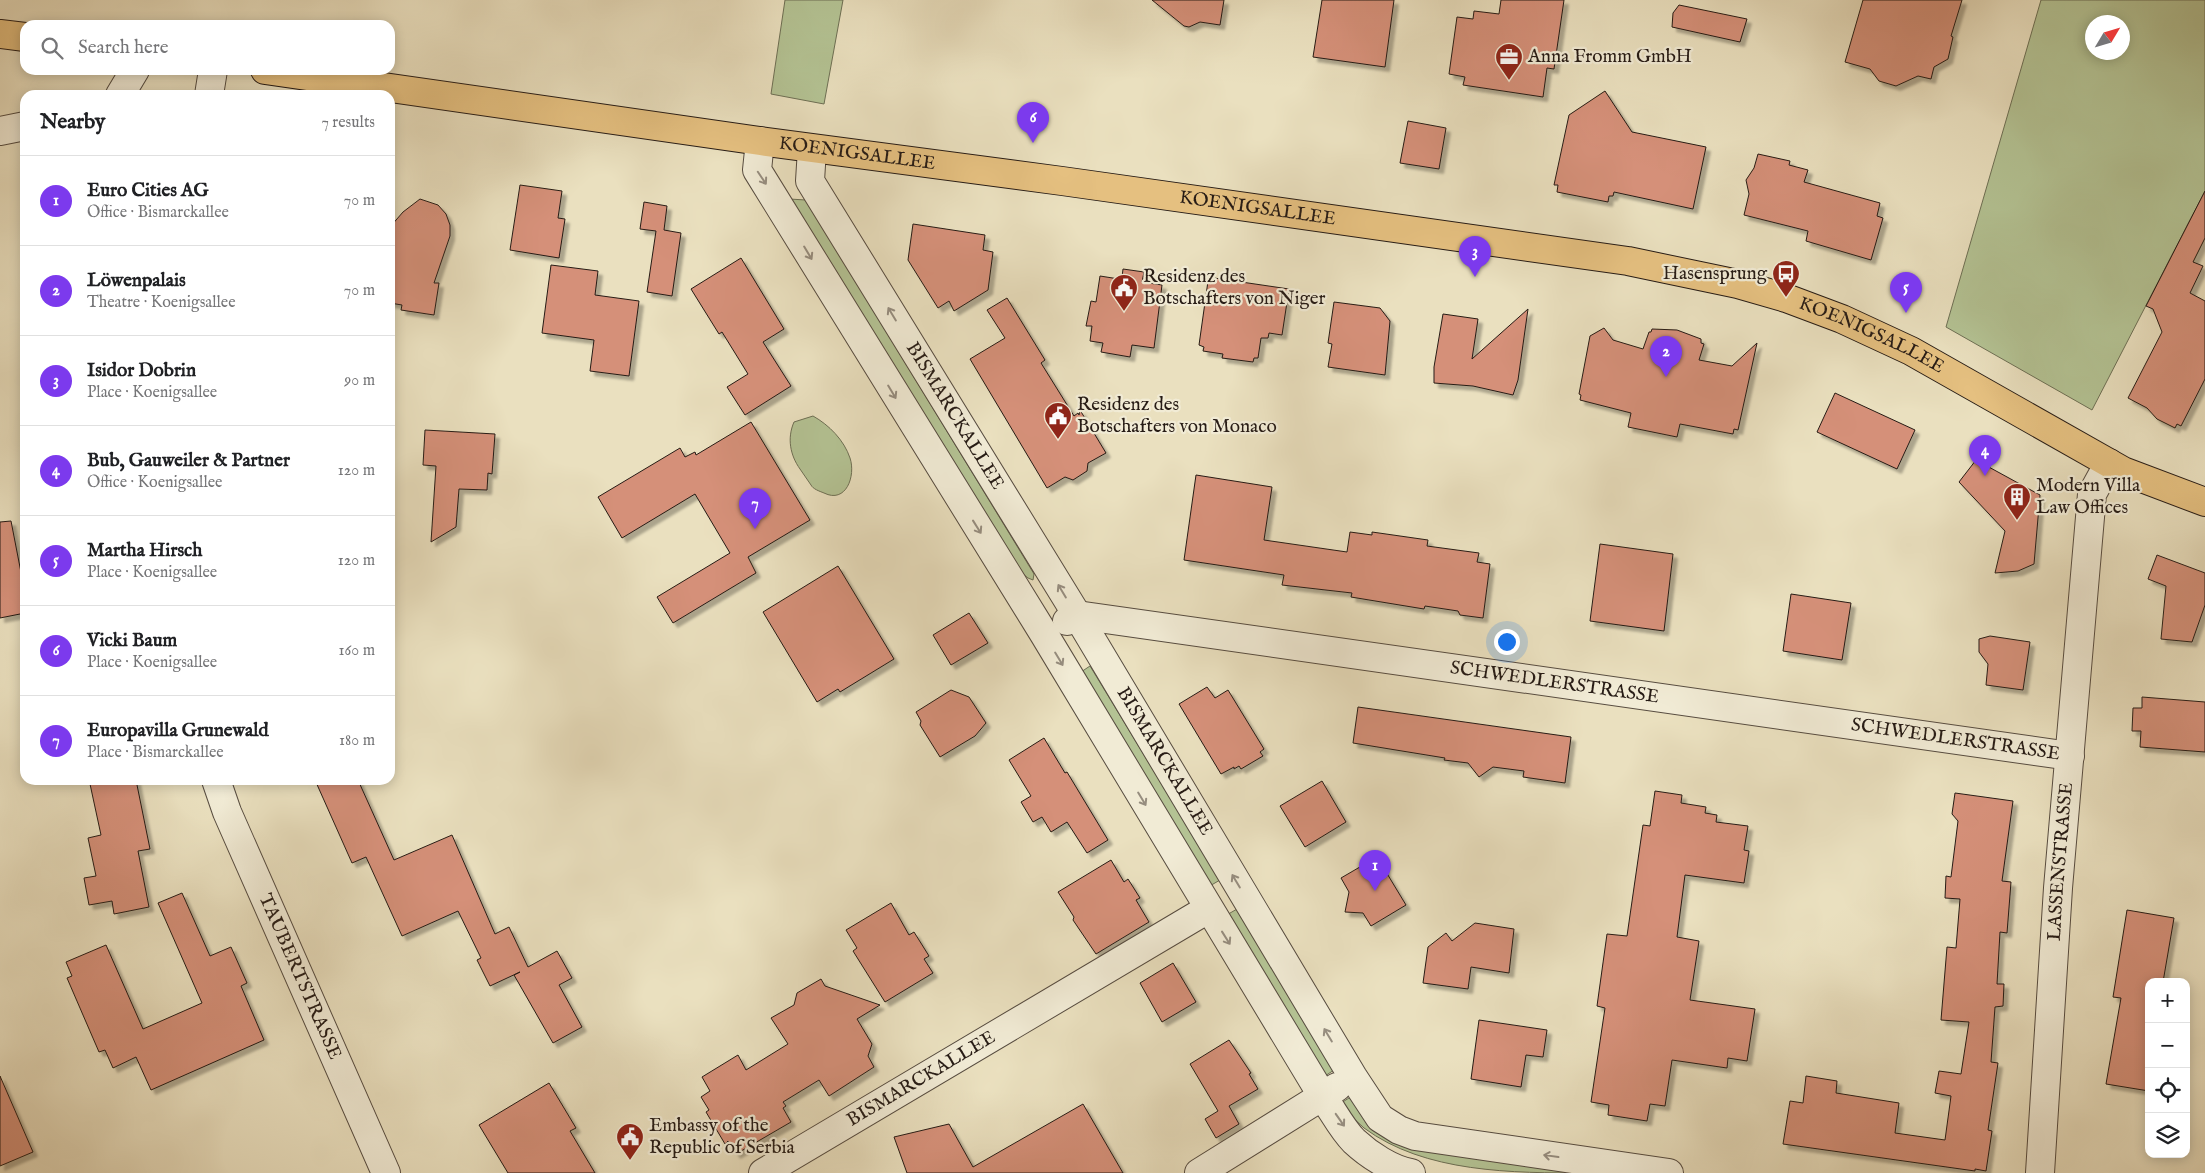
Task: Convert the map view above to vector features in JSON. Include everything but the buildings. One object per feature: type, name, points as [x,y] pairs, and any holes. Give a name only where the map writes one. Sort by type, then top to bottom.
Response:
[{"type":"main road","points":[[0,34],[20,36]]},
{"type":"main road","name":"KOENIGSALLEE","points":[[300,75],[812,149],[1062,181],[1628,261],[1714,278],[1786,298],[1895,342],[2109,463],[2150,482],[2205,502]]},
{"type":"street","points":[[123,90],[132,75]]},
{"type":"street","points":[[210,90],[212,75]]},
{"type":"street","points":[[0,131],[20,127]]},
{"type":"street","name":"BISMARCKALLEE","points":[[760,141],[757,170],[1044,634],[1208,909],[1323,1096],[1354,1140],[1376,1157],[1406,1172]]},
{"type":"street","name":"BISMARCKALLEE","points":[[812,149],[810,181],[1077,615],[1353,1077],[1380,1118],[1399,1130],[1415,1136],[1668,1173]]},
{"type":"street","name":"LASSENSTRASSE","points":[[2040,1173],[2058,888],[2092,494],[2109,463]]},
{"type":"street","points":[[1044,634],[1077,615]]},
{"type":"street","name":"SCHWEDLERSTRASSE","points":[[1077,615],[2070,756]]},
{"type":"street","name":"TAUBERTSTRASSE","points":[[218,785],[227,812],[386,1173]]},
{"type":"street","name":"BISMARCKALLEE","points":[[763,1173],[1208,909]]},
{"type":"street","points":[[1199,1173],[1353,1077]]},
{"type":"green space","points":[[785,0],[843,0],[824,104],[771,94]]},
{"type":"green space","points":[[2041,0],[2205,0],[2205,191],[2092,410],[1946,327]]},
{"type":"green space","points":[[789,199],[806,200],[1034,574],[1033,580],[1016,568]]},
{"type":"green space","points":[[813,416],[835,434],[844,445],[850,458],[852,473],[850,480],[843,492],[838,495],[832,495],[813,488],[797,464],[792,452],[790,440],[794,422]]},
{"type":"green space","points":[[1090,666],[1220,880],[1208,887],[1078,674]]},
{"type":"green space","points":[[1237,909],[1334,1070],[1325,1076],[1225,916]]},
{"type":"green space","points":[[1352,1098],[1367,1121],[1588,1173],[1500,1171],[1442,1162],[1414,1154],[1388,1143],[1364,1128],[1348,1113],[1341,1103]]},
{"type":"place","name":"Anna Fromm GmbH","points":[[1509,81]]},
{"type":"place","name":"Vicki Baum","points":[[1033,143]]},
{"type":"place","name":"Isidor Dobrin","points":[[1475,277]]},
{"type":"place","name":"Hasensprung","points":[[1786,298]]},
{"type":"place","name":"Residenz des Botschafters von Niger","points":[[1124,312]]},
{"type":"place","name":"Martha Hirsch","points":[[1906,313]]},
{"type":"place","name":"Löwenpalais","points":[[1666,377]]},
{"type":"place","name":"Residenz des Botschafters von Monaco","points":[[1058,440]]},
{"type":"place","name":"Bub, Gauweiler & Partner","points":[[1985,476]]},
{"type":"place","name":"Modern Villa Law Offices","points":[[2017,521]]},
{"type":"place","name":"Europavilla Grunewald","points":[[755,529]]},
{"type":"place","name":"Euro Cities AG","points":[[1375,891]]},
{"type":"place","name":"Embassy of the Republic of Serbia","points":[[630,1161]]}]
